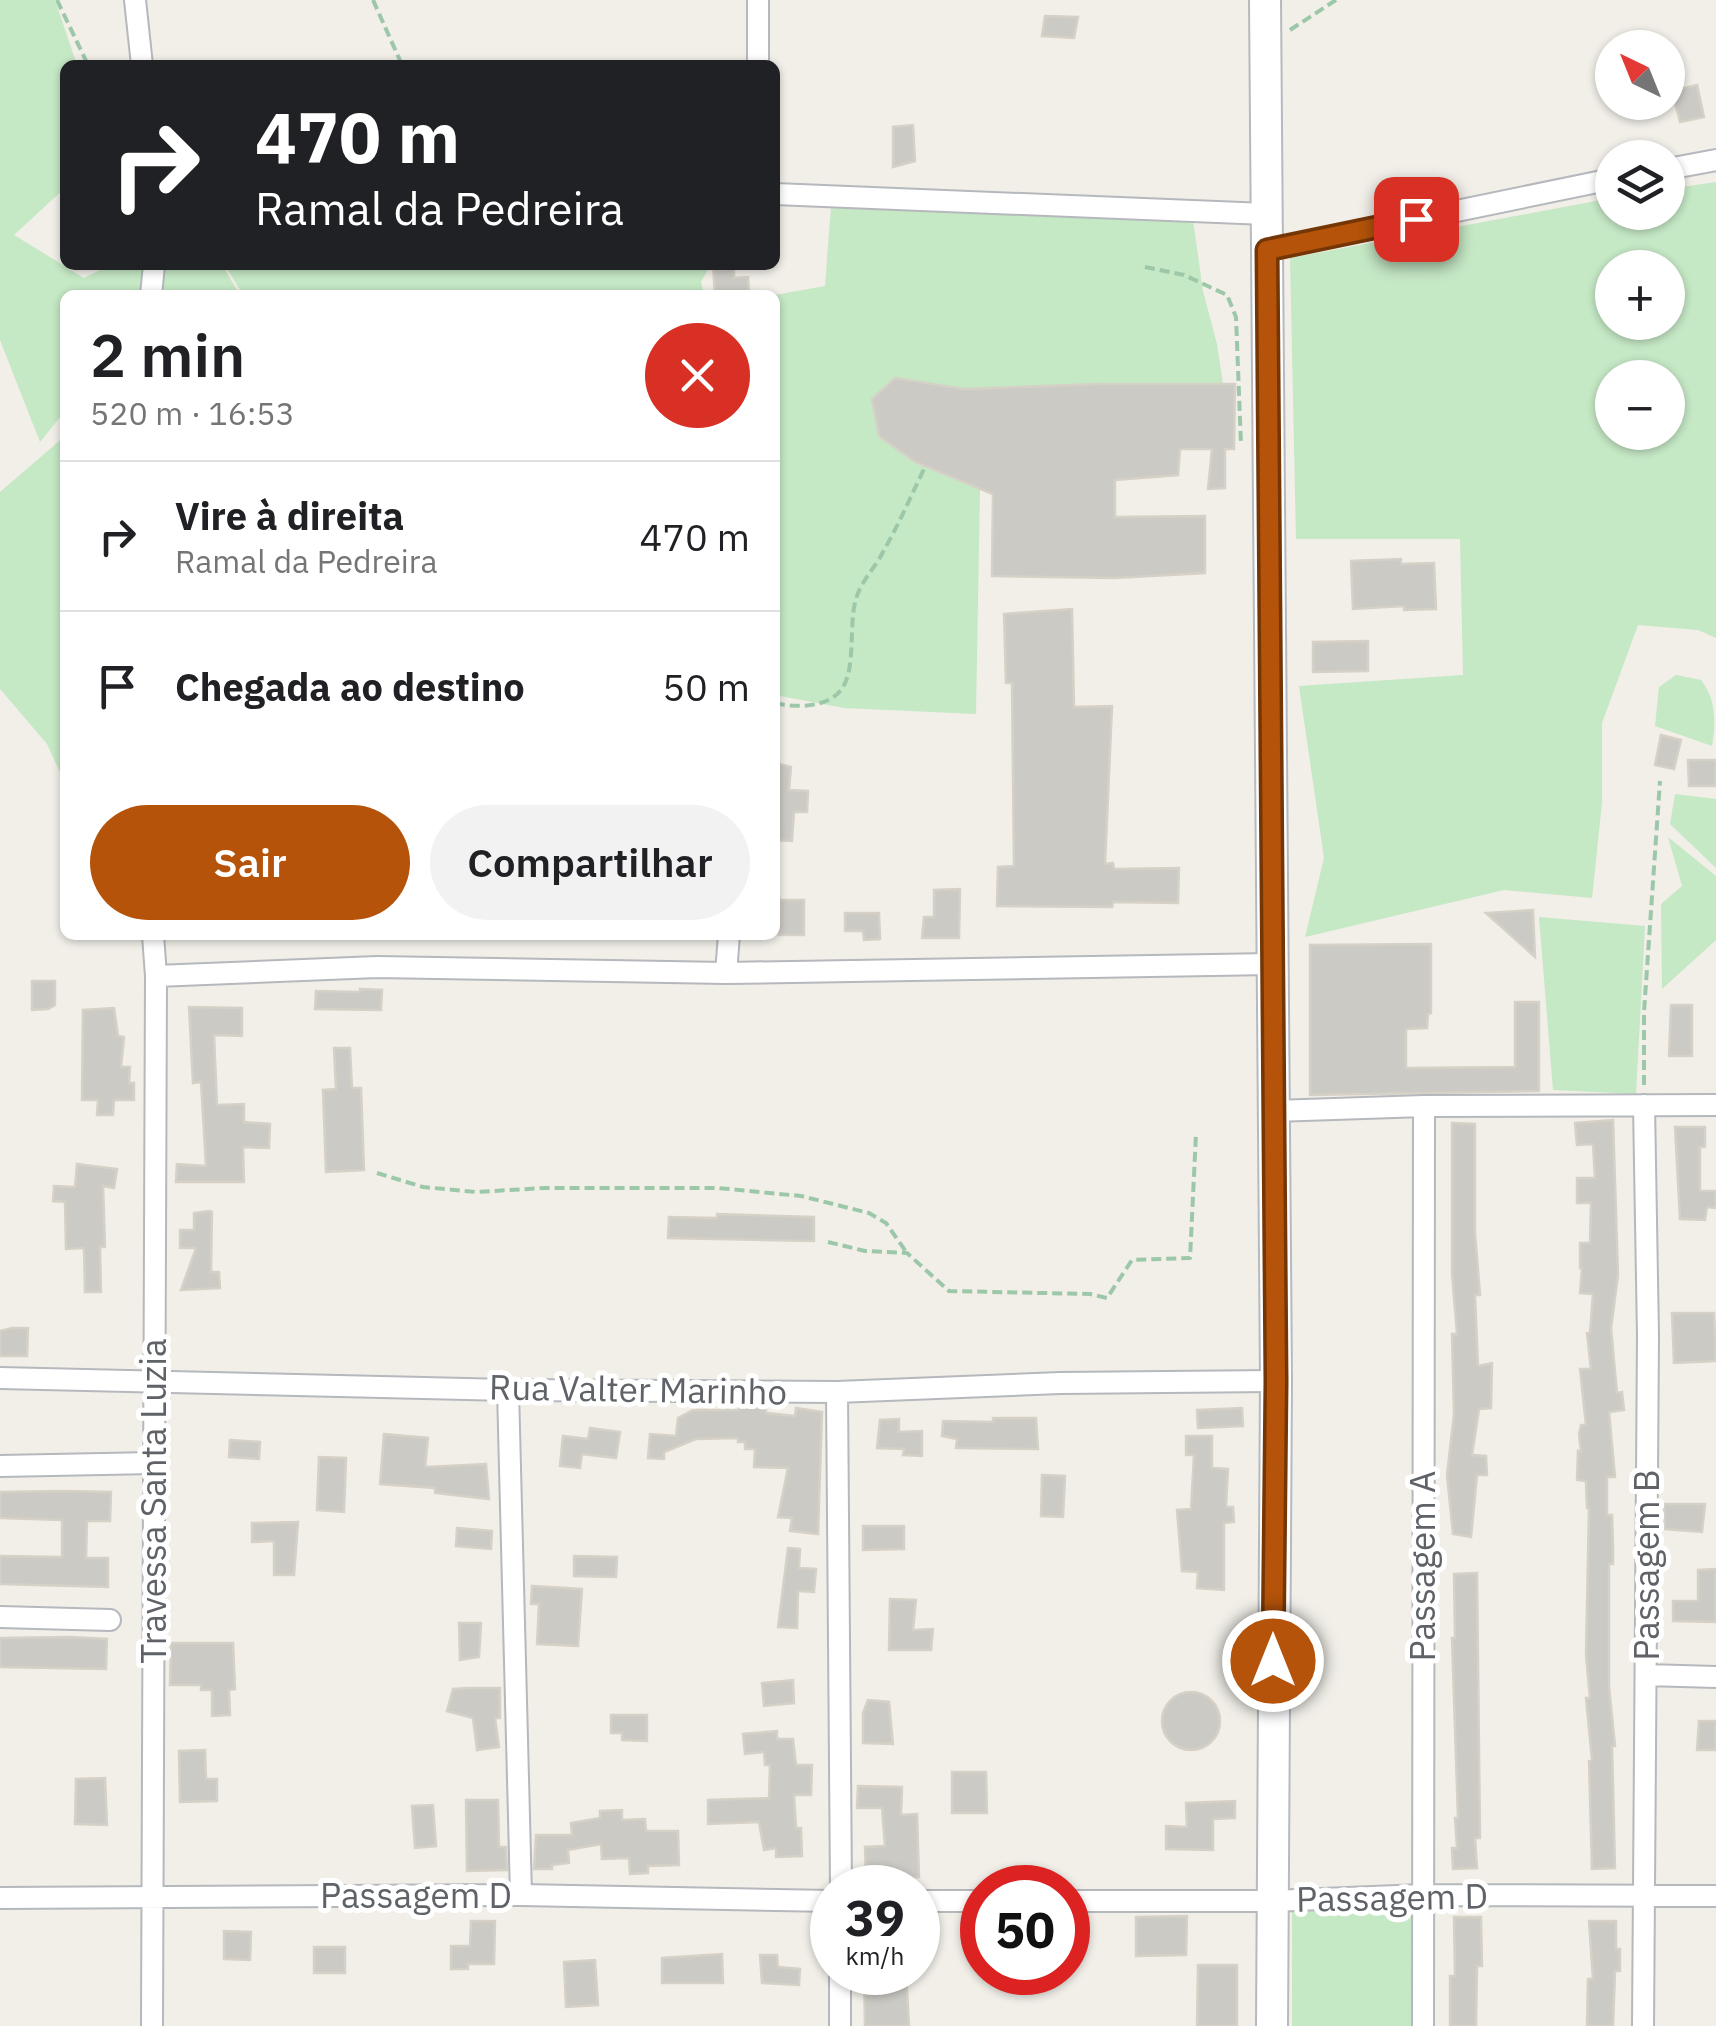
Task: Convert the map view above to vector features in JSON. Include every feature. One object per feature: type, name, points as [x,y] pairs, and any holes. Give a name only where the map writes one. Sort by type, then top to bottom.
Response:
[{"type":"main road","points":[[1265,0],[1276,1382],[1272,2026]]},
{"type":"street","points":[[135,0],[141,60]]},
{"type":"street","points":[[758,0],[758,60]]},
{"type":"street","points":[[1685,166],[1716,160]]},
{"type":"street","points":[[1267,250],[1595,182]]},
{"type":"street","points":[[780,194],[1266,214]]},
{"type":"street","name":"Travessa Santa Luzia","points":[[152,2026],[153,940]]},
{"type":"street","points":[[726,973],[729,940]]},
{"type":"street","points":[[156,976],[378,968],[726,973],[1272,964]]},
{"type":"street","name":"Passagem B","points":[[1644,1105],[1644,2026]]},
{"type":"street","points":[[1274,1111],[1424,1106],[1716,1106]]},
{"type":"street","name":"Passagem A","points":[[1423,2026],[1424,1106]]},
{"type":"street","name":"Rua Valter Marinho","points":[[0,1378],[508,1390],[837,1392],[1060,1383],[1276,1382]]},
{"type":"street","points":[[508,1390],[521,1895]]},
{"type":"street","points":[[837,1392],[841,1865]]},
{"type":"street","points":[[0,1466],[154,1464]]},
{"type":"street","points":[[0,1618],[110,1620]]},
{"type":"street","points":[[1646,1675],[1716,1677]]},
{"type":"street","name":"Passagem D","points":[[0,1898],[521,1895],[810,1901]]},
{"type":"street","name":"Passagem D","points":[[1090,1901],[1271,1901],[1423,1895],[1716,1896]]},
{"type":"street","points":[[840,1995],[840,2026]]},
{"type":"path","points":[[57,0],[86,60]]},
{"type":"path","points":[[373,0],[400,60]]},
{"type":"path","points":[[1265,46],[1336,0]]},
{"type":"path","points":[[1145,268],[1184,275],[1227,295],[1236,317],[1242,448]]},
{"type":"path","points":[[780,704],[824,703],[842,689],[852,652],[851,617],[859,588],[881,557],[924,467]]},
{"type":"path","points":[[1644,1105],[1644,1012],[1660,782]]},
{"type":"path","points":[[377,1173],[423,1187],[476,1192],[718,1188],[801,1196],[868,1214],[886,1223],[906,1253],[949,1291],[1090,1294],[1107,1298],[1132,1260],[1190,1258],[1196,1134]]},
{"type":"path","points":[[828,1242],[906,1253]]},
{"type":"green space","points":[[0,0],[55,0],[75,60],[60,60],[60,193],[14,235],[60,263],[60,270],[71,270],[84,278],[100,270],[145,270],[144,290],[60,290],[60,417],[40,442],[0,340]]},
{"type":"green space","points":[[1716,182],[1716,638],[1698,630],[1638,625],[1602,723],[1602,803],[1592,898],[1504,890],[1305,937],[1324,858],[1299,686],[1463,675],[1460,539],[1296,539],[1290,258],[1595,201],[1595,230],[1685,230],[1685,187]]},
{"type":"green space","points":[[831,206],[1193,220],[1223,384],[964,389],[895,379],[872,399],[879,437],[915,463],[980,489],[976,714],[844,708],[780,696],[780,294],[825,286]]},
{"type":"green space","points":[[162,270],[225,270],[237,290],[160,290]]},
{"type":"green space","points":[[228,270],[707,270],[701,282],[703,290],[240,290]]},
{"type":"green space","points":[[60,440],[60,772],[47,744],[0,689],[0,492]]},
{"type":"green space","points":[[1676,675],[1701,680],[1706,687],[1714,711],[1712,746],[1655,726],[1659,687]]},
{"type":"green space","points":[[1675,794],[1716,799],[1716,868],[1670,824]]},
{"type":"green space","points":[[1668,837],[1716,876],[1716,940],[1662,989],[1661,904],[1682,886]]},
{"type":"green space","points":[[1539,917],[1645,926],[1636,1094],[1553,1090]]},
{"type":"green space","points":[[1413,1906],[1413,2026],[1292,2026],[1292,1908]]},
{"type":"building","points":[[1045,16],[1078,17],[1074,38],[1042,36]]},
{"type":"building","points":[[1697,85],[1704,117],[1680,122],[1685,120],[1685,88]]},
{"type":"building","points":[[913,125],[915,161],[893,167],[893,127]]},
{"type":"building","points":[[713,270],[734,270],[734,278],[748,277],[749,290],[715,290]]},
{"type":"building","points":[[895,378],[964,389],[1235,384],[1234,449],[1225,449],[1225,488],[1208,489],[1212,449],[1180,449],[1178,475],[1115,480],[1115,517],[1205,516],[1205,573],[1114,578],[992,576],[993,494],[915,462],[879,436],[872,399]]},
{"type":"building","points":[[1401,559],[1401,564],[1434,563],[1436,609],[1353,609],[1351,561]]},
{"type":"building","points":[[1072,609],[1074,707],[1112,706],[1105,864],[1113,863],[1114,869],[1179,868],[1178,903],[997,906],[998,867],[1014,866],[1012,683],[1006,683],[1004,614]]},
{"type":"building","points":[[1368,641],[1368,671],[1313,672],[1313,642]]},
{"type":"building","points":[[1661,735],[1681,740],[1674,769],[1655,765]]},
{"type":"building","points":[[1688,760],[1716,760],[1716,786],[1689,786]]},
{"type":"building","points":[[780,764],[791,767],[789,790],[808,791],[807,812],[794,812],[792,841],[780,840]]},
{"type":"building","points":[[960,889],[959,938],[922,938],[924,917],[934,917],[934,890]]},
{"type":"building","points":[[780,900],[804,900],[804,935],[780,935]]},
{"type":"building","points":[[1533,910],[1535,957],[1486,913]]},
{"type":"building","points":[[845,913],[879,913],[880,939],[864,940],[863,931],[845,931]]},
{"type":"building","points":[[1431,944],[1431,1013],[1427,1028],[1406,1029],[1406,1068],[1515,1067],[1515,1002],[1539,1002],[1539,1091],[1310,1095],[1310,945]]},
{"type":"building","points":[[32,981],[55,981],[55,1005],[32,1010]]},
{"type":"building","points":[[382,990],[381,1010],[315,1009],[316,991]]},
{"type":"building","points":[[1671,1005],[1692,1005],[1692,1056],[1669,1056]]},
{"type":"building","points":[[189,1007],[242,1008],[242,1036],[214,1035],[217,1105],[244,1104],[244,1122],[270,1124],[269,1148],[243,1147],[244,1182],[176,1182],[177,1164],[206,1166],[201,1082],[193,1083]]},
{"type":"building","points":[[114,1008],[118,1036],[124,1037],[121,1067],[130,1067],[134,1100],[114,1100],[113,1115],[97,1115],[98,1100],[82,1100],[83,1010]]},
{"type":"building","points":[[334,1048],[350,1048],[352,1088],[361,1088],[364,1170],[326,1172],[323,1090],[336,1089]]},
{"type":"building","points":[[1613,1120],[1618,1275],[1611,1328],[1617,1393],[1622,1392],[1624,1410],[1609,1412],[1615,1477],[1607,1477],[1607,1515],[1612,1515],[1613,1546],[1613,1564],[1609,1564],[1609,1687],[1615,1746],[1615,1868],[1592,1869],[1592,1760],[1586,1698],[1590,1698],[1586,1655],[1589,1508],[1586,1481],[1577,1480],[1579,1434],[1581,1425],[1586,1425],[1580,1369],[1591,1369],[1587,1333],[1593,1294],[1580,1293],[1580,1243],[1590,1243],[1591,1203],[1577,1203],[1577,1178],[1595,1178],[1593,1144],[1577,1145],[1575,1123]]},
{"type":"building","points":[[1452,1123],[1475,1124],[1478,1366],[1492,1363],[1491,1408],[1479,1409],[1472,1455],[1486,1456],[1487,1475],[1477,1475],[1471,1537],[1453,1534],[1447,1475],[1454,1414],[1452,1334],[1457,1334],[1452,1273]]},
{"type":"building","points":[[1675,1127],[1705,1127],[1705,1147],[1700,1147],[1700,1191],[1716,1191],[1716,1208],[1707,1207],[1705,1220],[1680,1219]]},
{"type":"building","points":[[77,1164],[117,1169],[114,1188],[103,1186],[105,1247],[100,1247],[101,1292],[85,1292],[84,1248],[66,1249],[65,1202],[53,1201],[54,1186],[75,1187]]},
{"type":"building","points":[[209,1211],[211,1272],[219,1272],[220,1288],[181,1290],[196,1248],[180,1248],[180,1230],[194,1230],[194,1213]]},
{"type":"building","points":[[717,1214],[814,1217],[814,1241],[668,1238],[669,1217],[717,1218]]},
{"type":"building","points":[[1672,1313],[1714,1313],[1716,1361],[1674,1363]]},
{"type":"building","points":[[28,1328],[27,1356],[0,1356],[0,1331]]},
{"type":"building","points":[[766,1408],[766,1413],[795,1416],[796,1408],[822,1412],[818,1534],[790,1531],[792,1518],[778,1517],[788,1468],[754,1467],[755,1449],[745,1449],[745,1442],[738,1442],[738,1438],[696,1439],[664,1452],[664,1459],[648,1458],[650,1434],[676,1436],[678,1418],[693,1410]]},
{"type":"building","points":[[1242,1408],[1243,1426],[1198,1428],[1197,1410]]},
{"type":"building","points":[[993,1418],[1036,1418],[1038,1449],[956,1448],[957,1439],[942,1436],[943,1421],[993,1422]]},
{"type":"building","points":[[899,1419],[899,1432],[922,1431],[922,1456],[903,1455],[904,1449],[877,1448],[880,1420]]},
{"type":"building","points":[[590,1428],[620,1432],[616,1458],[582,1454],[580,1468],[560,1466],[563,1436],[588,1439]]},
{"type":"building","points":[[384,1434],[428,1438],[425,1467],[486,1464],[489,1499],[435,1493],[435,1488],[380,1484]]},
{"type":"building","points":[[1186,1436],[1212,1436],[1212,1468],[1228,1469],[1226,1507],[1233,1507],[1234,1522],[1224,1523],[1224,1590],[1197,1588],[1198,1572],[1182,1571],[1177,1510],[1191,1509],[1194,1455],[1186,1455]]},
{"type":"building","points":[[230,1440],[260,1442],[259,1459],[229,1457]]},
{"type":"building","points":[[319,1457],[346,1458],[344,1512],[317,1510]]},
{"type":"building","points":[[1042,1475],[1065,1476],[1063,1517],[1041,1516]]},
{"type":"building","points":[[0,1492],[111,1492],[110,1521],[87,1521],[86,1558],[108,1558],[108,1587],[0,1584],[0,1556],[62,1557],[62,1520],[0,1518]]},
{"type":"building","points":[[1664,1504],[1705,1504],[1702,1532],[1665,1529]]},
{"type":"building","points":[[298,1522],[294,1575],[274,1575],[274,1541],[252,1542],[252,1523]]},
{"type":"building","points":[[863,1526],[904,1526],[904,1549],[863,1550]]},
{"type":"building","points":[[457,1528],[492,1531],[491,1549],[456,1546]]},
{"type":"building","points":[[788,1548],[800,1549],[799,1568],[816,1569],[814,1592],[798,1591],[797,1628],[778,1627]]},
{"type":"building","points":[[574,1556],[617,1557],[616,1577],[574,1576]]},
{"type":"building","points":[[1716,1569],[1716,1622],[1673,1621],[1673,1601],[1698,1601],[1698,1570]]},
{"type":"building","points":[[1477,1573],[1480,1838],[1475,1838],[1477,1868],[1453,1869],[1452,1848],[1457,1848],[1458,1818],[1452,1638],[1454,1574]]},
{"type":"building","points":[[532,1586],[582,1589],[578,1646],[537,1644],[539,1604],[531,1604]]},
{"type":"building","points":[[890,1599],[916,1600],[913,1630],[933,1629],[931,1650],[889,1650]]},
{"type":"building","points":[[459,1623],[481,1623],[479,1657],[460,1660]]},
{"type":"building","points":[[0,1638],[107,1639],[106,1669],[0,1667]]},
{"type":"building","points":[[171,1643],[233,1643],[235,1689],[229,1690],[230,1715],[212,1716],[212,1690],[201,1690],[201,1685],[170,1685]]},
{"type":"building","points":[[793,1680],[794,1703],[764,1706],[762,1683]]},
{"type":"building","points":[[500,1688],[500,1718],[495,1718],[499,1747],[477,1750],[473,1718],[447,1711],[453,1689]]},
{"type":"building","points":[[1191,1692],[1211,1701],[1220,1721],[1211,1741],[1191,1750],[1171,1741],[1162,1721],[1171,1701]]},
{"type":"building","points":[[868,1700],[889,1702],[893,1744],[863,1743],[863,1713]]},
{"type":"building","points":[[611,1715],[647,1715],[647,1741],[622,1740],[622,1733],[611,1733]]},
{"type":"building","points":[[1699,1721],[1716,1721],[1716,1750],[1697,1750]]},
{"type":"building","points":[[777,1731],[777,1739],[793,1739],[796,1765],[812,1765],[811,1795],[794,1795],[802,1856],[776,1857],[776,1848],[764,1850],[759,1822],[708,1824],[708,1800],[769,1798],[770,1765],[765,1765],[764,1752],[745,1754],[743,1734]]},
{"type":"building","points":[[205,1750],[206,1779],[217,1779],[217,1801],[180,1802],[179,1751]]},
{"type":"building","points":[[952,1772],[986,1772],[987,1813],[952,1813]]},
{"type":"building","points":[[105,1778],[107,1825],[75,1824],[76,1779]]},
{"type":"building","points":[[858,1786],[902,1787],[901,1815],[917,1814],[919,1865],[866,1865],[865,1847],[885,1846],[882,1808],[857,1808]]},
{"type":"building","points":[[466,1800],[498,1800],[499,1847],[506,1847],[507,1870],[467,1871]]},
{"type":"building","points":[[1235,1801],[1235,1818],[1213,1819],[1213,1850],[1166,1849],[1166,1826],[1187,1827],[1186,1803]]},
{"type":"building","points":[[433,1805],[436,1846],[415,1848],[412,1806]]},
{"type":"building","points":[[622,1810],[622,1820],[645,1819],[646,1831],[678,1831],[679,1865],[648,1866],[648,1873],[630,1874],[629,1858],[602,1859],[601,1844],[568,1850],[569,1863],[552,1865],[552,1869],[534,1869],[536,1835],[572,1835],[571,1823],[600,1818],[600,1811]]},
{"type":"building","points":[[1187,1916],[1186,1955],[1136,1956],[1136,1917]]},
{"type":"building","points":[[1454,1917],[1481,1917],[1482,1966],[1477,1966],[1476,2026],[1450,2026],[1450,1976],[1455,1976]]},
{"type":"building","points":[[471,1921],[495,1921],[494,1964],[468,1964],[468,1969],[451,1969],[451,1946],[470,1946]]},
{"type":"building","points":[[1589,1921],[1616,1921],[1620,1971],[1615,1971],[1613,2026],[1587,2026],[1588,1979],[1593,1979]]},
{"type":"building","points":[[224,1931],[251,1932],[250,1960],[224,1959]]},
{"type":"building","points":[[314,1947],[345,1947],[345,1973],[314,1973]]},
{"type":"building","points":[[722,1954],[723,1983],[662,1983],[662,1958]]},
{"type":"building","points":[[760,1955],[777,1955],[778,1967],[800,1969],[799,1985],[762,1983]]},
{"type":"building","points":[[595,1960],[598,2005],[566,2007],[564,1962]]},
{"type":"building","points":[[1198,1965],[1237,1965],[1237,2026],[1197,2026]]},
{"type":"building","points":[[864,1995],[907,1995],[909,2026],[865,2026]]},
{"type":"route","points":[[1273,1661],[1276,1382],[1267,250],[1416,219]]}]
